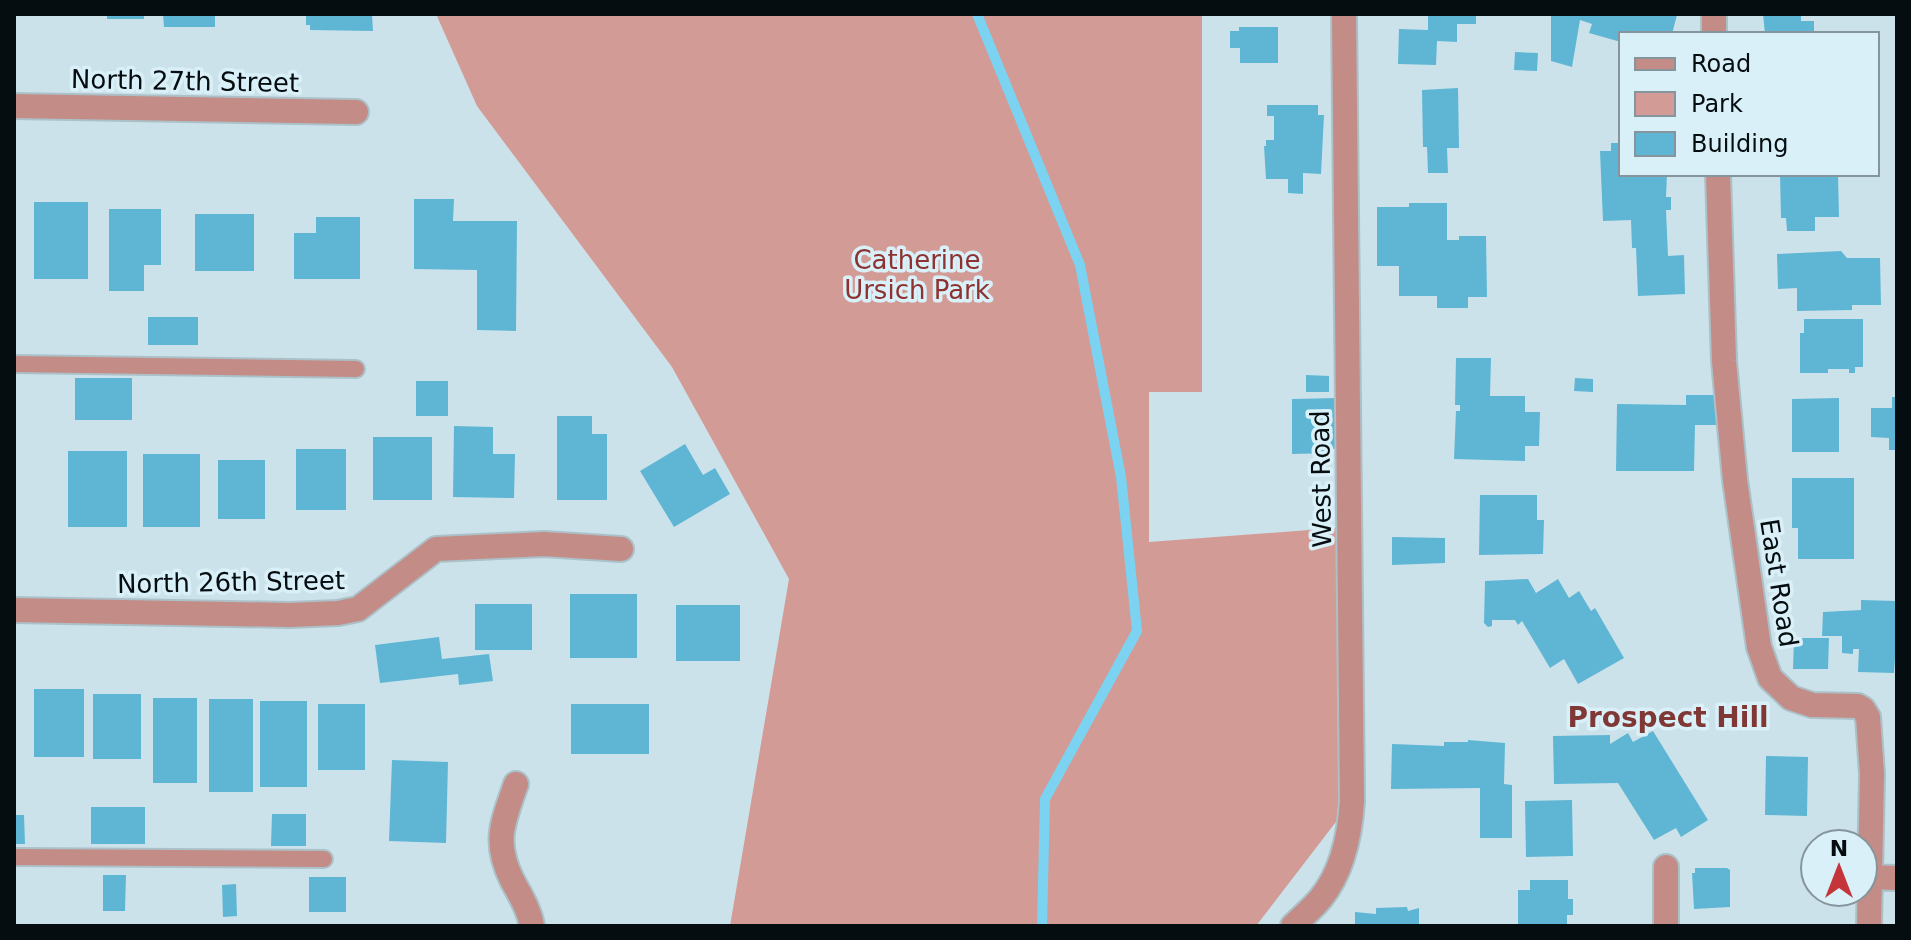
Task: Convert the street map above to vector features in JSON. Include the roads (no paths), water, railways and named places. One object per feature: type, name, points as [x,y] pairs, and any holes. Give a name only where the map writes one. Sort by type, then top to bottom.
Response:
[{"type":"street","name":"West Road","points":[[1293,926],[1322,897],[1342,858],[1352,801],[1344,14]]},
{"type":"street","name":"North 27th Street","points":[[14,106],[356,112]]},
{"type":"street","name":"East Road","points":[[1718,176],[1724,361],[1735,480],[1759,647],[1770,678],[1791,698],[1812,705],[1853,705],[1866,712],[1872,762],[1870,828]]},
{"type":"street","name":"North 26th Street","points":[[14,610],[290,615],[338,613],[358,609],[436,549],[544,544],[621,549]]},
{"type":"street","points":[[516,784],[502,824],[501,851],[530,914],[532,926]]},
{"type":"street","points":[[1666,867],[1666,926]]},
{"type":"lane","points":[[14,364],[356,369]]},
{"type":"lane","points":[[14,857],[324,859]]},
{"type":"waterway","points":[[977,14],[1080,265],[1121,477],[1137,631],[1045,799],[1042,926]]},
{"type":"district","name":"Prospect Hill","points":[[1668,717]]},
{"type":"park label","name":"Catherine Ursich Park","points":[[917,275]]}]
